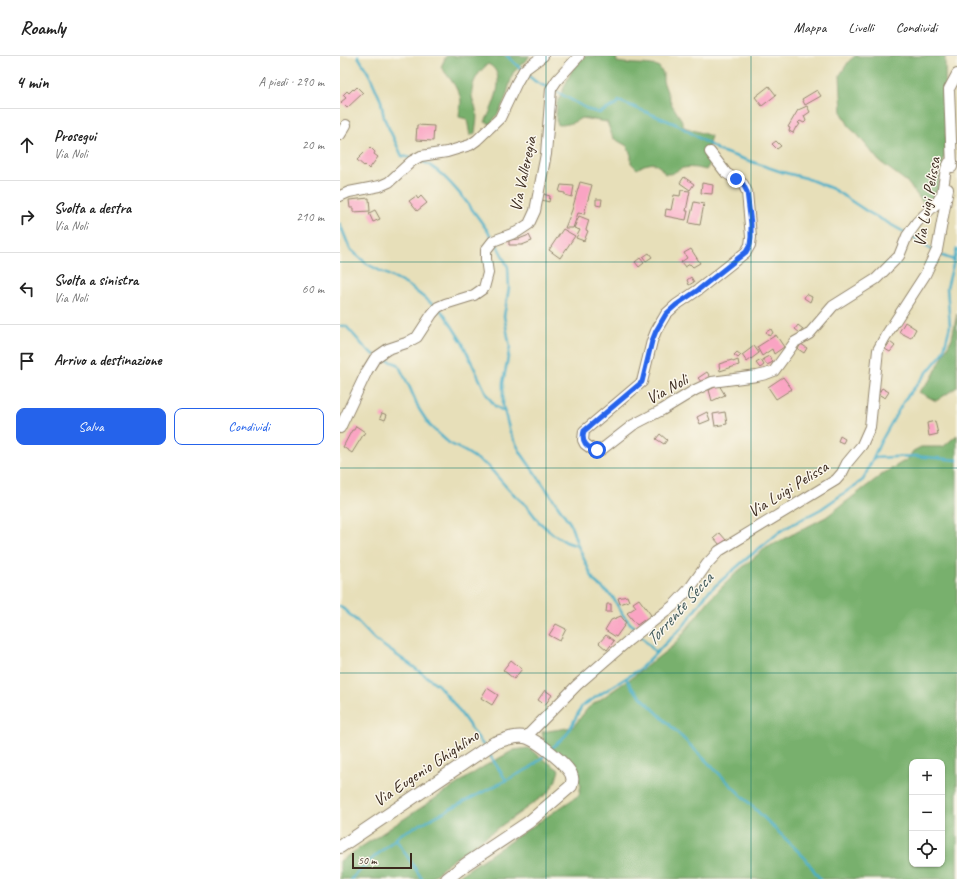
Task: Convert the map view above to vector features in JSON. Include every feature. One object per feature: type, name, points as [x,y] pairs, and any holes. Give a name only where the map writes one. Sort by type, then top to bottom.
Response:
[{"type":"main road","name":"Via Eugenio Ghighlino","points":[[340,847],[494,743],[513,737],[531,740]]},
{"type":"main road","points":[[447,879],[466,864],[529,822],[571,786],[572,776],[566,766],[531,740]]},
{"type":"street","points":[[340,196],[349,192],[380,186],[389,182],[412,161],[421,156],[447,152],[470,145],[500,118],[524,70],[543,56]]},
{"type":"street","name":"Via Valleregia","points":[[340,428],[367,371],[375,358],[388,349],[406,343],[416,337],[438,307],[474,295],[484,288],[488,273],[486,250],[493,241],[518,232],[529,224],[535,211],[546,154],[551,89],[557,80],[579,56]]},
{"type":"street","name":"Via Luigi Pelissa","points":[[531,740],[577,685],[673,606],[690,588],[707,564],[719,551],[836,480],[842,473],[847,463],[862,445],[870,427],[878,350],[884,337],[925,275],[937,250],[952,161],[949,89],[957,74]]},
{"type":"street","points":[[340,135],[346,125]]},
{"type":"street","name":"Via Noli","points":[[710,152],[726,172],[743,184],[747,192],[751,224],[750,245],[746,252],[666,314],[652,341],[642,382],[584,431],[583,440],[585,444],[592,449],[601,450],[633,425],[712,382],[758,376],[774,371],[794,342],[809,334],[833,306],[876,279],[899,256],[906,236],[917,222],[936,204],[942,194],[946,170],[949,163],[952,161]]},
{"type":"green space","points":[[446,56],[530,56],[513,73],[505,100],[491,124],[485,122],[495,100],[498,83],[497,75],[494,69],[488,64],[480,71],[472,90],[477,118],[475,133],[470,136],[467,119],[459,117],[461,101],[459,93],[441,67]]},
{"type":"green space","points":[[585,56],[616,56],[617,62],[658,66],[663,73],[663,81],[672,105],[684,127],[711,136],[706,155],[711,162],[706,170],[686,168],[665,174],[660,167],[653,163],[644,165],[637,169],[631,163],[631,155],[627,146],[613,138],[607,122],[581,118],[564,125],[558,125],[556,120],[557,103],[572,70]]},
{"type":"green space","points":[[855,56],[945,56],[946,148],[938,188],[934,196],[924,204],[907,182],[879,161],[857,134],[850,128],[842,113],[840,75],[849,61]]},
{"type":"green space","points":[[957,314],[957,387],[936,401],[919,392],[932,378],[952,338]]},
{"type":"green space","points":[[957,435],[957,879],[454,879],[579,795],[581,785],[572,766],[544,742],[542,732],[573,727],[588,708],[634,676],[674,645],[710,599],[736,573],[764,549],[826,517],[884,473],[908,459],[913,451],[921,447],[943,447]]},
{"type":"green space","points":[[528,748],[559,770],[556,780],[549,792],[450,862],[430,879],[340,879],[340,861],[483,767],[514,750]]},
{"type":"building","points":[[769,86],[776,95],[762,106],[755,97]]},
{"type":"building","points":[[357,87],[363,93],[347,108],[341,102],[346,98],[343,95],[347,91],[349,93]]},
{"type":"building","points":[[817,90],[821,96],[805,105],[802,99]]},
{"type":"building","points":[[807,106],[810,112],[804,116],[806,121],[804,123],[800,121],[798,123],[800,124],[797,128],[796,127],[793,133],[789,131],[790,128],[788,127],[798,110]]},
{"type":"building","points":[[417,125],[434,126],[433,141],[416,140]]},
{"type":"building","points":[[776,141],[781,146],[777,149],[772,144]]},
{"type":"building","points":[[370,147],[375,152],[374,154],[378,157],[369,169],[357,160]]},
{"type":"building","points":[[684,177],[694,184],[690,190],[680,183]]},
{"type":"building","points":[[580,182],[592,185],[584,214],[578,213],[573,228],[565,228],[572,210]]},
{"type":"building","points":[[702,183],[713,185],[712,194],[701,193]]},
{"type":"building","points":[[561,185],[574,186],[572,197],[565,195],[565,193],[559,192]]},
{"type":"building","points":[[681,190],[690,191],[686,211],[688,211],[686,220],[665,216],[666,209],[671,210],[674,195],[680,196]]},
{"type":"building","points":[[543,194],[550,196],[549,202],[542,200]]},
{"type":"building","points":[[416,196],[418,199],[421,196],[427,203],[417,211],[409,201]]},
{"type":"building","points":[[369,198],[370,211],[353,212],[353,208],[350,208],[349,200]]},
{"type":"building","points":[[596,199],[602,199],[601,206],[596,205]]},
{"type":"building","points":[[694,202],[704,204],[700,225],[689,223]]},
{"type":"building","points":[[375,210],[380,219],[373,222],[369,213]]},
{"type":"building","points":[[579,216],[589,220],[586,230],[588,231],[584,241],[576,238],[580,230],[574,228]]},
{"type":"building","points":[[563,229],[575,236],[560,258],[549,250]]},
{"type":"building","points":[[529,235],[532,241],[522,245],[509,245],[509,240],[519,239]]},
{"type":"building","points":[[691,249],[700,263],[693,267],[690,264],[685,267],[681,262],[687,258],[684,253]]},
{"type":"building","points":[[649,253],[652,257],[646,261],[643,257]]},
{"type":"building","points":[[640,258],[644,263],[639,267],[635,262]]},
{"type":"building","points":[[691,277],[694,282],[689,285],[687,280]]},
{"type":"building","points":[[806,294],[812,297],[810,302],[804,298]]},
{"type":"building","points":[[905,322],[916,329],[911,338],[899,332]]},
{"type":"building","points":[[798,325],[803,329],[800,333],[795,329]]},
{"type":"building","points":[[771,329],[773,333],[769,336],[766,332]]},
{"type":"building","points":[[776,335],[784,347],[774,354],[772,349],[762,356],[757,347]]},
{"type":"building","points":[[890,342],[895,346],[890,352],[885,349]]},
{"type":"building","points":[[801,344],[807,348],[804,353],[798,349]]},
{"type":"building","points":[[754,346],[759,353],[747,362],[742,355]]},
{"type":"building","points":[[737,352],[741,355],[738,358],[734,355]]},
{"type":"building","points":[[769,356],[773,362],[767,365],[763,359]]},
{"type":"building","points":[[732,360],[733,362],[738,360],[739,365],[720,371],[719,364]]},
{"type":"building","points":[[761,360],[764,365],[760,368],[756,363]]},
{"type":"building","points":[[707,372],[711,378],[703,384],[698,378]]},
{"type":"building","points":[[783,377],[792,389],[776,399],[768,387]]},
{"type":"building","points":[[719,385],[725,395],[712,401],[709,390]]},
{"type":"building","points":[[882,388],[889,392],[885,398],[878,394]]},
{"type":"building","points":[[707,412],[710,420],[700,424],[697,417]]},
{"type":"building","points":[[725,412],[727,424],[715,426],[713,414]]},
{"type":"building","points":[[382,413],[387,415],[385,420],[380,418]]},
{"type":"building","points":[[935,421],[938,434],[929,436],[927,423]]},
{"type":"building","points":[[356,426],[365,432],[352,453],[343,447],[352,430],[354,430]]},
{"type":"building","points":[[660,434],[667,440],[664,444],[656,439]]},
{"type":"building","points":[[840,436],[845,439],[843,443],[838,441]]},
{"type":"building","points":[[720,533],[726,540],[720,545],[714,538]]},
{"type":"building","points":[[627,596],[629,601],[620,604],[618,598]]},
{"type":"building","points":[[639,599],[651,615],[637,625],[627,613],[636,607],[633,603]]},
{"type":"building","points":[[607,604],[611,604],[611,612],[606,612]]},
{"type":"building","points":[[621,616],[626,623],[616,637],[605,630],[611,620]]},
{"type":"building","points":[[556,624],[566,629],[560,641],[549,635]]},
{"type":"building","points":[[606,635],[614,641],[607,650],[599,643]]},
{"type":"building","points":[[511,660],[522,669],[514,679],[503,670]]},
{"type":"building","points":[[487,688],[498,695],[492,705],[481,698]]},
{"type":"building","points":[[545,690],[552,695],[545,705],[538,700]]},
{"type":"waterway","points":[[358,56],[370,76],[381,101],[384,118],[402,156],[411,158]]},
{"type":"waterway","points":[[507,56],[521,69]]},
{"type":"waterway","points":[[525,73],[536,82],[549,88]]},
{"type":"waterway","points":[[554,90],[589,110],[599,113],[616,105],[619,101],[678,125],[720,151],[782,172],[806,178],[833,189],[868,212],[906,233]]},
{"type":"waterway","points":[[420,161],[429,165],[440,173],[450,183],[470,207],[493,239]]},
{"type":"waterway","points":[[340,224],[350,249],[367,264],[409,286],[436,307]]},
{"type":"waterway","points":[[911,235],[933,251]]},
{"type":"waterway","points":[[496,243],[508,267],[509,288],[504,316],[510,347],[503,383],[503,406],[510,432],[521,453],[570,523],[578,546],[594,581],[612,596],[623,615],[637,631]]},
{"type":"waterway","name":"Torrente Secca","points":[[551,749],[567,734],[582,706],[640,669],[685,624],[708,592],[745,560],[782,530],[821,509],[863,480],[880,443],[905,399],[943,353],[950,326],[947,288],[957,249]]},
{"type":"waterway","points":[[937,254],[954,260]]},
{"type":"waterway","points":[[440,310],[445,315],[462,342],[487,395],[495,406],[505,412]]},
{"type":"waterway","points":[[340,326],[346,326],[366,349],[375,355]]},
{"type":"waterway","points":[[380,358],[398,364],[419,409],[430,426],[449,443],[488,466],[509,490],[527,506],[539,522],[553,534],[566,542],[578,546]]},
{"type":"waterway","points":[[873,458],[915,456],[957,460]]},
{"type":"waterway","points":[[340,606],[375,640],[438,685],[454,704],[483,745]]},
{"type":"waterway","points":[[640,635],[656,653]]},
{"type":"waterway","points":[[626,678],[633,689],[805,858],[820,879]]},
{"type":"waterway","points":[[487,751],[506,780]]},
{"type":"waterway","name":"Torrente Secca","points":[[351,879],[401,834],[530,768],[546,754]]},
{"type":"waterway","points":[[396,839],[422,879]]},
{"type":"route","points":[[597,450],[592,449],[585,444],[583,440],[584,431],[638,387],[642,382],[652,341],[666,314],[746,252],[750,245],[751,224],[747,192],[743,184],[736,179]]}]
